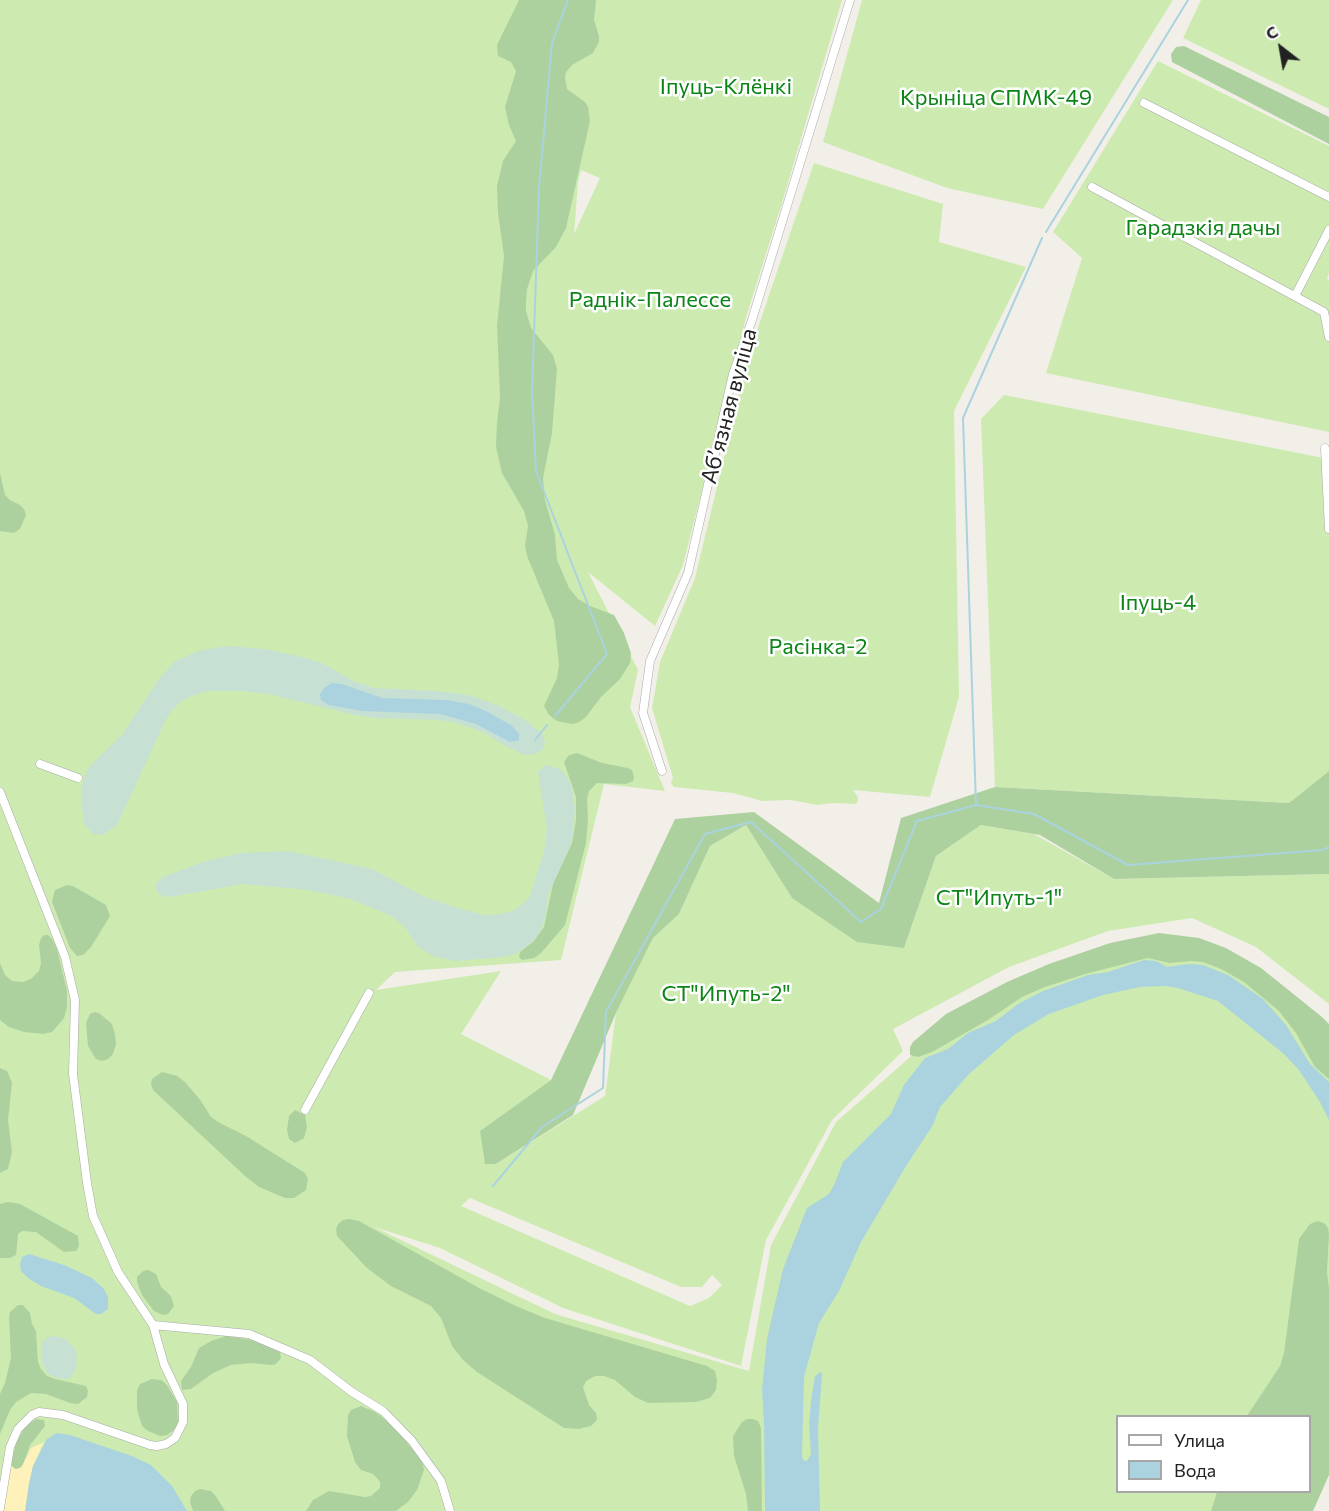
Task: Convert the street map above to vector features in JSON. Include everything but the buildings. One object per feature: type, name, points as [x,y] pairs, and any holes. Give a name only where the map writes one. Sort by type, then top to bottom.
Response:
[{"type":"street","name":"Абʼязная вуліца","points":[[662,771],[643,713],[650,661],[688,573],[733,374],[752,320],[850,0]]},
{"type":"street","points":[[1144,103],[1329,197]]},
{"type":"street","points":[[1092,187],[1324,312],[1329,337]]},
{"type":"street","points":[[1295,296],[1329,230]]},
{"type":"street","points":[[1325,448],[1329,529]]},
{"type":"street","points":[[40,764],[78,778]]},
{"type":"street","points":[[0,792],[51,916],[65,957],[75,1000],[73,1074],[93,1216],[118,1272],[153,1325],[164,1364],[183,1404],[183,1422],[175,1438],[166,1444],[157,1446],[63,1414],[39,1412],[32,1415],[18,1429],[10,1447],[0,1508]]},
{"type":"street","points":[[305,1110],[369,993]]},
{"type":"street","points":[[153,1325],[249,1334],[310,1360],[352,1392],[383,1411],[412,1441],[441,1481],[450,1511]]},
{"type":"green space","points":[[0,0],[842,0],[747,314],[683,565],[655,626],[588,572],[638,670],[630,707],[665,791],[604,784],[561,960],[395,972],[376,990],[501,971],[461,1034],[551,1080],[480,1131],[496,1164],[605,1096],[616,1013],[653,938],[679,914],[710,846],[746,825],[792,898],[904,948],[936,856],[981,825],[1034,834],[1114,879],[1329,874],[1329,1004],[1256,947],[1192,918],[1108,931],[1009,967],[893,1029],[903,1051],[832,1120],[766,1240],[741,1366],[563,1308],[440,1248],[374,1227],[555,1314],[749,1371],[771,1245],[836,1122],[965,1009],[1137,945],[1233,958],[1329,1036],[1329,1377],[1310,1415],[1116,1415],[1116,1493],[1287,1493],[1280,1511],[0,1511]],"holes":[[[581,170],[600,178],[574,234]],[[470,1198],[681,1287],[702,1287],[712,1275],[722,1285],[709,1298],[690,1306],[461,1206]]]},
{"type":"green space","points":[[519,0],[596,0],[594,20],[599,36],[599,42],[593,53],[572,65],[566,72],[567,89],[585,102],[590,121],[566,228],[556,247],[533,271],[527,289],[526,302],[531,328],[553,355],[557,369],[552,433],[543,478],[545,500],[555,535],[557,560],[569,588],[578,599],[614,615],[631,653],[630,663],[620,679],[601,697],[586,717],[572,724],[557,721],[549,715],[544,706],[557,678],[559,665],[554,621],[527,556],[525,545],[528,526],[524,511],[502,473],[496,447],[500,398],[497,326],[504,256],[497,186],[503,161],[516,141],[505,107],[516,71],[511,62],[498,56],[497,45]]},
{"type":"green space","name":"Крыніца СПМК-49","points":[[862,0],[1173,0],[1043,209],[947,188],[823,142]]},
{"type":"green space","points":[[1201,0],[1329,0],[1329,109],[1183,38]]},
{"type":"green space","points":[[1184,46],[1329,117],[1329,144],[1172,62],[1171,54],[1176,47]]},
{"type":"green space","name":"Гарадзкія дачы","points":[[1158,61],[1329,146],[1329,273],[1327,278],[1329,281],[1329,432],[1046,373],[1082,258],[1053,232]]},
{"type":"green space","name":"Расінка-2","points":[[814,163],[943,204],[939,242],[1026,267],[954,411],[959,697],[930,797],[853,790],[858,797],[857,803],[817,805],[791,800],[762,801],[733,793],[674,787],[671,783],[673,778],[652,708],[660,662],[695,578],[749,354]]},
{"type":"green space","name":"Іпуць-4","points":[[1004,395],[1329,459],[1329,771],[1289,803],[995,787],[981,419]]},
{"type":"green space","points":[[0,473],[5,495],[20,505],[26,515],[20,529],[14,533],[0,531]]},
{"type":"green space","points":[[227,646],[265,649],[306,658],[322,663],[353,681],[374,688],[468,695],[497,705],[527,721],[544,736],[545,744],[542,750],[535,754],[525,755],[483,732],[454,722],[375,718],[269,694],[207,691],[181,701],[173,709],[166,719],[117,825],[103,835],[93,834],[84,823],[81,800],[81,787],[89,767],[122,735],[159,679],[174,662],[198,651]]},
{"type":"green space","points":[[577,753],[602,763],[632,770],[633,781],[626,784],[597,783],[589,791],[586,843],[565,925],[541,953],[534,958],[522,960],[519,957],[520,952],[533,942],[544,927],[553,884],[572,843],[576,820],[576,797],[564,762],[569,755]]},
{"type":"green space","points":[[546,765],[563,772],[571,784],[575,808],[573,835],[548,895],[546,914],[540,932],[534,941],[515,954],[456,961],[435,957],[418,947],[405,927],[390,915],[350,899],[309,890],[243,884],[170,897],[163,896],[156,889],[156,884],[163,877],[206,861],[242,853],[288,851],[372,869],[425,897],[461,909],[484,915],[513,911],[530,896],[544,852],[547,829],[538,772]]},
{"type":"green space","points":[[1329,771],[1329,874],[1114,879],[1040,835],[981,825],[936,856],[904,948],[857,942],[792,898],[746,825],[710,846],[679,914],[653,938],[616,1013],[573,1115],[496,1164],[485,1164],[480,1131],[551,1080],[675,819],[754,812],[879,903],[901,818],[995,787],[1289,803]]},
{"type":"green space","points":[[67,885],[73,886],[106,905],[110,916],[91,947],[83,955],[77,956],[70,948],[52,902],[55,890]]},
{"type":"green space","points":[[1159,933],[1199,938],[1226,948],[1261,968],[1322,1017],[1329,1024],[1329,1079],[1315,1067],[1296,1033],[1279,1011],[1244,982],[1203,962],[1170,963],[1148,958],[1045,987],[1022,997],[988,1020],[932,1052],[918,1057],[910,1055],[913,1042],[946,1014],[1007,982],[1049,964],[1110,943]]},
{"type":"green space","points":[[44,935],[52,939],[57,949],[67,991],[67,1007],[64,1018],[52,1032],[43,1034],[24,1032],[9,1027],[0,1020],[0,963],[5,975],[12,981],[23,982],[31,979],[39,971],[41,963],[39,945]]},
{"type":"green space","points":[[95,1012],[112,1024],[115,1034],[116,1044],[113,1054],[102,1061],[96,1059],[88,1046],[86,1023],[90,1014]]},
{"type":"green space","points":[[0,1068],[7,1071],[12,1083],[8,1120],[12,1152],[8,1169],[0,1173]]},
{"type":"green space","points":[[162,1072],[177,1076],[185,1082],[211,1117],[305,1173],[308,1179],[306,1190],[294,1198],[285,1198],[259,1187],[245,1176],[153,1090],[152,1079]]},
{"type":"green space","points":[[295,1110],[305,1115],[307,1127],[304,1138],[295,1143],[289,1139],[287,1130],[289,1116]]},
{"type":"green space","points":[[8,1202],[20,1204],[78,1236],[79,1246],[76,1251],[64,1252],[36,1232],[22,1231],[18,1234],[16,1255],[10,1258],[0,1258],[0,1204]]},
{"type":"green space","points":[[349,1219],[359,1221],[481,1289],[545,1318],[707,1366],[715,1371],[716,1390],[710,1398],[696,1402],[648,1403],[635,1397],[615,1380],[595,1376],[586,1381],[583,1387],[589,1405],[596,1413],[597,1420],[591,1426],[579,1429],[564,1428],[477,1372],[452,1346],[441,1318],[431,1306],[391,1286],[367,1268],[337,1236],[338,1224]]},
{"type":"green space","points":[[1318,1221],[1324,1223],[1329,1234],[1327,1272],[1329,1288],[1329,1475],[1313,1511],[1211,1511],[1217,1493],[1311,1493],[1311,1415],[1248,1415],[1280,1366],[1284,1353],[1299,1239],[1310,1224]]},
{"type":"green space","points":[[148,1270],[156,1274],[161,1287],[171,1296],[174,1306],[168,1314],[163,1315],[154,1311],[142,1295],[137,1277],[143,1271]]},
{"type":"green space","points":[[18,1305],[23,1305],[30,1313],[36,1331],[38,1362],[41,1369],[47,1376],[86,1386],[88,1391],[87,1397],[78,1404],[46,1394],[31,1393],[16,1402],[0,1434],[0,1394],[11,1358],[9,1317],[10,1312]]},
{"type":"green space","points":[[54,1336],[66,1339],[77,1355],[76,1369],[71,1377],[66,1379],[47,1373],[42,1362],[42,1342]]},
{"type":"green space","points":[[226,1336],[252,1340],[276,1349],[280,1352],[281,1358],[272,1365],[251,1363],[231,1365],[213,1373],[191,1389],[182,1390],[181,1381],[191,1367],[199,1348]]},
{"type":"green space","points":[[152,1379],[161,1380],[167,1385],[177,1402],[178,1423],[167,1435],[160,1436],[142,1426],[137,1409],[137,1390],[140,1384]]},
{"type":"green space","points":[[361,1406],[375,1412],[392,1425],[422,1461],[424,1470],[417,1490],[408,1502],[396,1511],[306,1511],[313,1500],[329,1491],[365,1497],[371,1496],[380,1488],[377,1478],[361,1470],[355,1462],[347,1436],[348,1415],[351,1410]]},
{"type":"green space","points":[[36,1419],[44,1420],[45,1426],[30,1445],[23,1465],[15,1469],[11,1465],[16,1443],[25,1427]]},
{"type":"green space","points":[[747,1419],[758,1421],[761,1428],[762,1511],[748,1511],[746,1494],[734,1456],[733,1436],[742,1422]]},
{"type":"green space","points":[[200,1489],[211,1491],[225,1511],[193,1511],[191,1496]]},
{"type":"sand","points":[[44,1442],[33,1466],[25,1511],[4,1511],[11,1465],[15,1469],[21,1468],[31,1448]]},
{"type":"water","points":[[332,683],[342,684],[382,698],[446,700],[469,704],[512,726],[519,734],[519,740],[510,742],[476,724],[440,714],[362,711],[329,705],[321,700],[320,694]]},
{"type":"water","points":[[1144,960],[1156,961],[1167,967],[1188,964],[1203,965],[1228,975],[1263,999],[1286,1025],[1310,1064],[1329,1082],[1329,1120],[1299,1070],[1284,1054],[1218,1001],[1178,988],[1140,987],[1103,995],[1049,1014],[1014,1035],[969,1074],[940,1107],[933,1125],[861,1242],[839,1291],[819,1323],[804,1377],[802,1455],[803,1460],[807,1461],[811,1454],[809,1424],[811,1401],[815,1376],[821,1372],[818,1428],[820,1511],[765,1511],[762,1390],[767,1339],[783,1269],[807,1208],[829,1194],[843,1162],[891,1114],[904,1085],[925,1058],[948,1049],[968,1033],[996,1021],[1018,1004],[1043,991],[1088,975],[1108,972]]},
{"type":"water","points":[[29,1254],[64,1265],[92,1278],[104,1289],[108,1298],[108,1309],[101,1314],[96,1314],[74,1298],[41,1286],[28,1278],[21,1271],[20,1264],[22,1257]]},
{"type":"water","points":[[57,1433],[70,1435],[132,1456],[151,1465],[172,1486],[187,1511],[25,1511],[33,1466],[47,1439]]},
{"type":"waterway","points":[[555,716],[607,654],[536,471],[532,392],[539,188],[552,43],[568,0]]},
{"type":"waterway","points":[[1046,232],[1188,0]]},
{"type":"waterway","points":[[976,805],[963,418],[1042,238]]},
{"type":"waterway","points":[[535,740],[547,725]]},
{"type":"waterway","points":[[493,1186],[542,1127],[603,1088],[606,1012],[705,834],[751,822],[861,922],[881,909],[917,821],[976,805],[1034,814],[1128,865],[1323,850],[1329,847]]},
{"type":"park label","name":"Іпуць-Клёнкі","points":[[726,87]]},
{"type":"park label","name":"Раднік-Палессе","points":[[650,300]]},
{"type":"park label","name":"СТ\"Ипуть-1\"","points":[[999,898]]},
{"type":"park label","name":"СТ\"Ипуть-2\"","points":[[726,994]]}]
